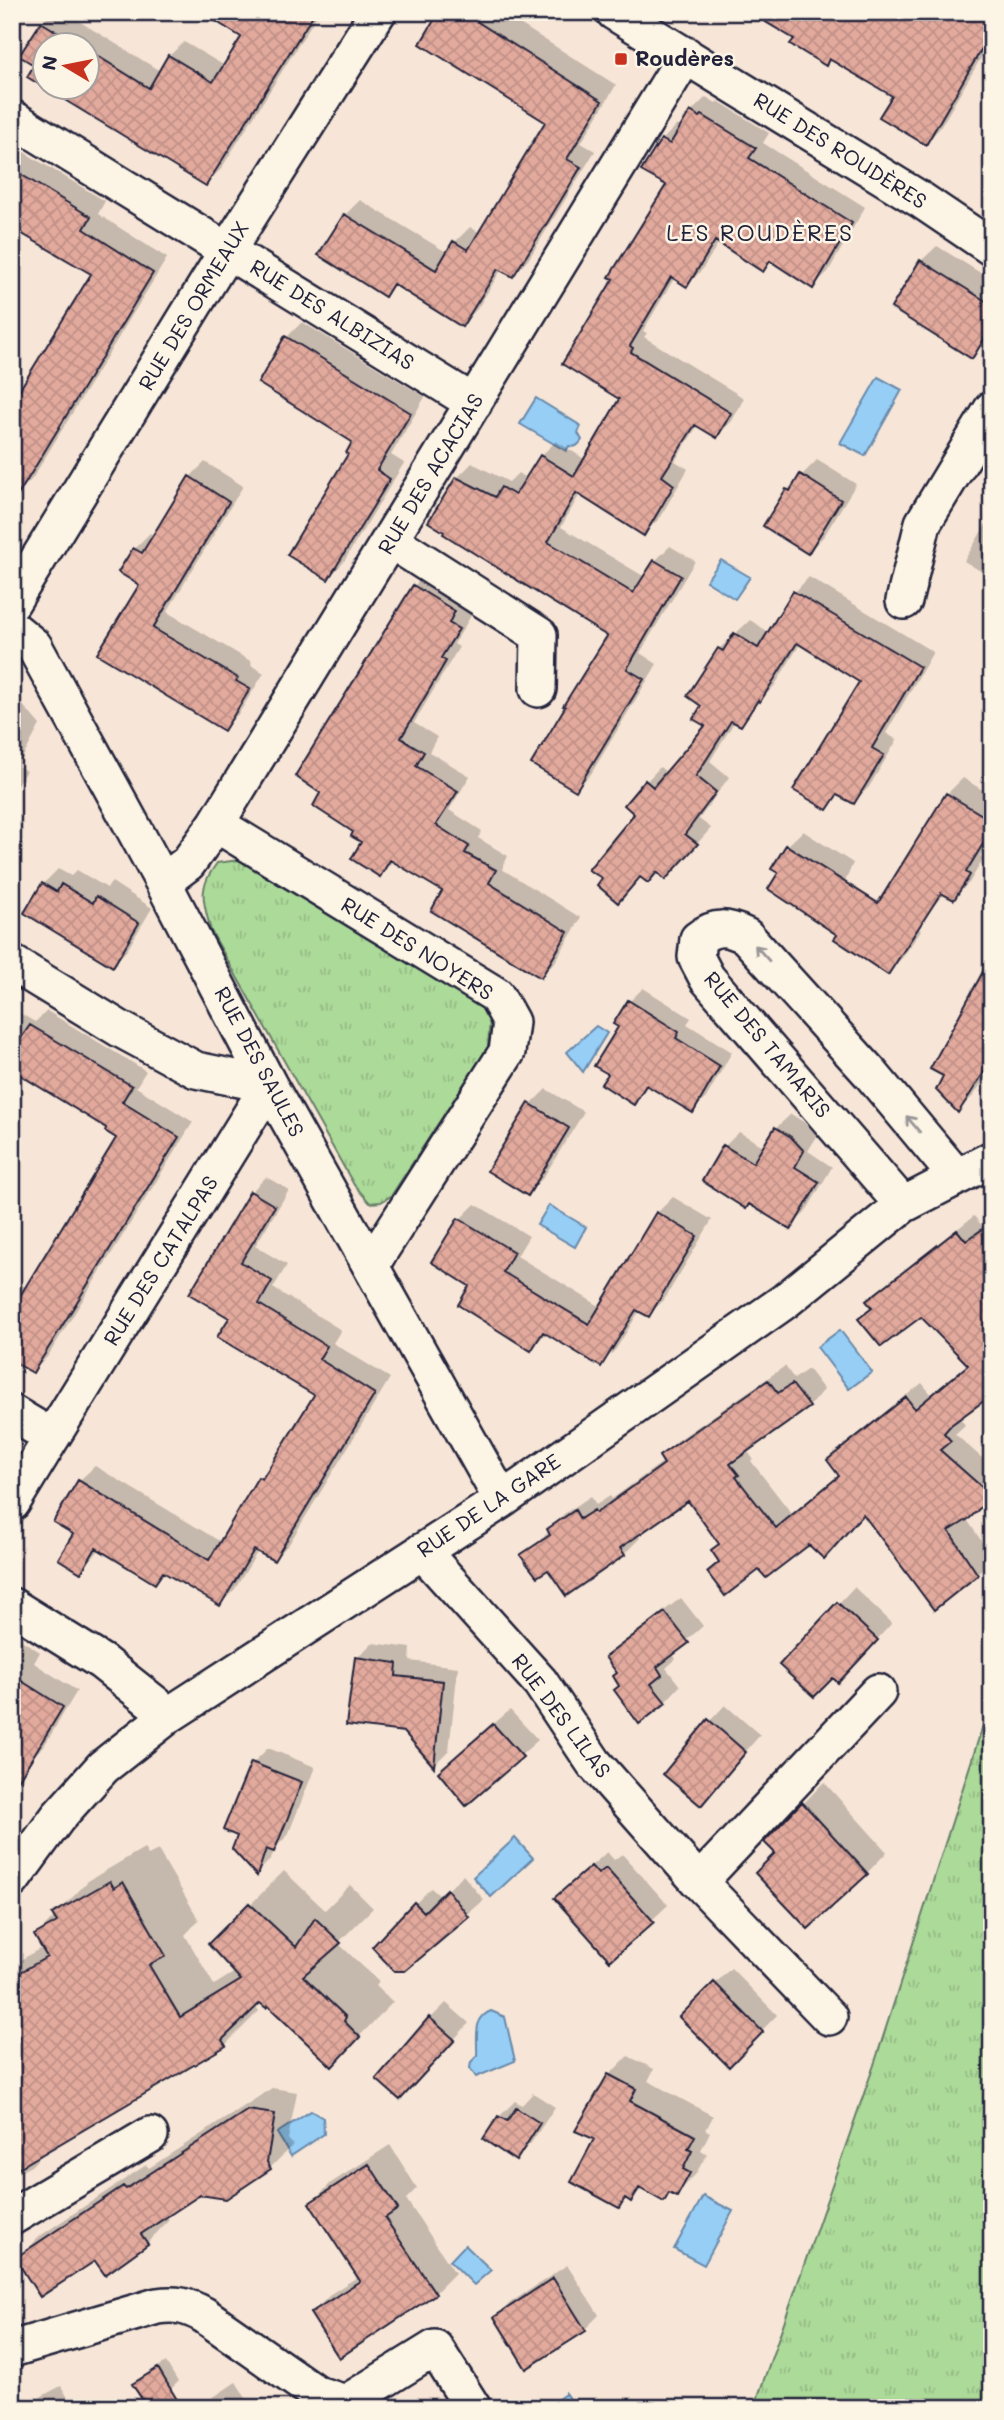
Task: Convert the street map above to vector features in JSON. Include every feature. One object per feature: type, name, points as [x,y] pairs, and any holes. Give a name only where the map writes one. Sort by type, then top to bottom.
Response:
[{"type":"street","name":"RUE DES ORMEAUX","points":[[12,601],[227,251],[378,12]]},
{"type":"street","name":"RUE DES ROUDÈRES","points":[[614,12],[921,200],[992,248]]},
{"type":"street","name":"RUE DES ACACIAS","points":[[163,882],[188,863],[216,824],[686,55]]},
{"type":"street","name":"RUE DES ALBIZIAS","points":[[12,118],[474,402]]},
{"type":"street","points":[[904,601],[923,523],[992,409]]},
{"type":"street","points":[[390,540],[539,635],[538,689]]},
{"type":"street","name":"RUE DES SAULES","points":[[12,628],[34,646],[270,1085],[502,1500]]},
{"type":"street","name":"RUE DES NOYERS","points":[[216,824],[495,995],[511,1022],[507,1052],[372,1265]]},
{"type":"street","name":"RUE DES TAMARIS","points":[[903,1205],[707,978],[696,957],[698,939],[709,930],[727,927],[746,936],[872,1074],[956,1176]]},
{"type":"street","points":[[12,963],[120,1029],[196,1070],[270,1085]]},
{"type":"street","name":"RUE DES CATALPAS","points":[[12,1503],[270,1085]]},
{"type":"street","name":"RUE DE LA GARE","points":[[12,1880],[58,1817],[103,1766],[169,1715],[502,1500],[785,1301],[903,1205],[992,1159]]},
{"type":"street","points":[[12,1413],[52,1437]]},
{"type":"street","name":"RUE DES LILAS","points":[[422,1551],[540,1682],[594,1763],[699,1882],[829,2017]]},
{"type":"street","points":[[12,1606],[102,1662],[169,1715]]},
{"type":"street","points":[[699,1882],[878,1692]]},
{"type":"street","points":[[12,2217],[150,2135]]},
{"type":"street","points":[[12,2348],[157,2306],[188,2306],[317,2394],[347,2406],[435,2348],[473,2408]]},
{"type":"green space","points":[[239,860],[484,1007],[490,1019],[488,1047],[391,1196],[381,1202],[370,1203],[354,1185],[211,931],[204,903],[206,880],[217,863]]},
{"type":"green space","points":[[992,1697],[992,2408],[754,2408],[875,2062]]},
{"type":"water","points":[[878,377],[902,390],[865,456],[840,443]]},
{"type":"water","points":[[536,398],[581,426],[578,433],[582,440],[578,445],[569,446],[566,451],[520,424]]},
{"type":"water","points":[[721,560],[750,577],[735,599],[706,581]]},
{"type":"water","points":[[596,1026],[607,1033],[583,1072],[567,1052]]},
{"type":"water","points":[[549,1205],[586,1227],[575,1247],[537,1225]]},
{"type":"water","points":[[840,1330],[872,1372],[849,1389],[817,1347]]},
{"type":"water","points":[[515,1838],[533,1858],[491,1897],[473,1877]]},
{"type":"water","points":[[491,2011],[505,2017],[515,2061],[476,2077],[470,2068],[471,2062],[477,2056],[478,2024],[485,2014]]},
{"type":"water","points":[[311,2111],[323,2118],[324,2134],[291,2156],[277,2133]]},
{"type":"water","points":[[703,2196],[733,2211],[704,2265],[674,2249]]},
{"type":"water","points":[[465,2245],[491,2270],[474,2285],[450,2261]]},
{"type":"water","points":[[565,2394],[576,2408],[546,2408]]},
{"type":"building","points":[[201,12],[315,12],[206,186],[68,102],[102,102],[102,59],[149,88],[168,55],[213,82],[241,37]]},
{"type":"building","points":[[439,12],[462,12],[602,101],[567,159],[581,167],[547,223],[513,277],[498,269],[462,327],[393,284],[385,297],[318,255],[344,214],[436,270],[453,241],[468,250],[545,122],[420,44]]},
{"type":"building","points":[[749,12],[992,12],[992,31],[926,145],[879,117],[892,96],[829,59],[826,66],[790,44],[794,39]]},
{"type":"building","points":[[41,22],[57,32],[35,32]]},
{"type":"building","points":[[32,36],[32,64],[19,56]]},
{"type":"building","points":[[690,111],[700,117],[702,115],[756,148],[749,158],[852,223],[813,289],[770,261],[763,272],[715,241],[687,287],[671,277],[630,346],[633,348],[631,352],[731,413],[717,438],[695,425],[662,476],[674,485],[644,536],[576,493],[548,542],[633,593],[654,560],[681,576],[627,669],[644,679],[576,791],[531,764],[607,636],[428,522],[456,477],[495,497],[501,487],[515,495],[540,455],[574,476],[619,399],[562,364],[613,279],[609,277],[666,185],[641,171],[661,139],[670,144]]},
{"type":"building","points":[[12,169],[91,217],[84,229],[153,273],[12,505],[12,402],[91,274],[12,228]]},
{"type":"building","points":[[920,260],[992,305],[992,326],[972,359],[891,308]]},
{"type":"building","points":[[285,336],[411,413],[377,470],[390,479],[328,580],[287,555],[348,454],[346,453],[352,442],[258,383]]},
{"type":"building","points":[[800,474],[841,500],[808,554],[763,526],[786,489],[790,491]]},
{"type":"building","points":[[189,476],[229,502],[153,628],[238,678],[236,681],[250,689],[224,731],[97,654],[139,585],[118,572],[133,548],[142,553]]},
{"type":"building","points":[[413,585],[455,611],[449,623],[459,629],[441,658],[446,661],[401,738],[424,752],[416,766],[458,791],[436,825],[469,846],[465,853],[496,870],[489,883],[568,932],[541,978],[431,911],[442,891],[390,860],[380,877],[351,859],[361,842],[351,836],[353,832],[313,806],[320,793],[295,776]]},
{"type":"building","points":[[793,591],[920,667],[872,748],[884,755],[854,804],[837,795],[827,810],[793,790],[859,682],[797,643],[760,702],[758,700],[741,726],[731,721],[696,776],[716,792],[685,834],[698,844],[665,880],[657,872],[648,883],[640,877],[618,903],[597,885],[602,878],[588,870],[634,814],[624,805],[645,780],[653,787],[705,726],[693,719],[701,706],[687,696],[718,648],[723,651],[734,633],[758,648]]},
{"type":"building","points":[[946,793],[992,821],[992,829],[966,872],[970,875],[954,900],[941,893],[888,975],[834,939],[837,935],[768,889],[778,873],[771,869],[786,845],[878,903]]},
{"type":"building","points":[[42,883],[57,892],[61,884],[93,903],[96,896],[139,923],[113,967],[24,913]]},
{"type":"building","points":[[992,955],[992,1060],[958,1113],[936,1090],[943,1076],[930,1069]]},
{"type":"building","points":[[628,1000],[679,1032],[676,1038],[720,1066],[693,1113],[646,1085],[634,1105],[601,1084],[608,1074],[594,1066],[618,1027],[613,1024]]},
{"type":"building","points":[[30,1025],[132,1086],[122,1102],[179,1137],[33,1373],[12,1361],[12,1309],[116,1138],[105,1131],[106,1128],[12,1070],[12,1051]]},
{"type":"building","points":[[529,1103],[569,1128],[528,1196],[487,1171]]},
{"type":"building","points":[[775,1127],[791,1137],[804,1151],[795,1167],[819,1182],[791,1230],[749,1204],[746,1209],[702,1181],[723,1145],[753,1163]]},
{"type":"building","points":[[250,1191],[275,1206],[241,1262],[272,1281],[259,1304],[327,1346],[319,1359],[375,1394],[274,1561],[254,1550],[220,1606],[163,1572],[155,1584],[96,1548],[81,1573],[58,1559],[73,1534],[53,1522],[78,1480],[209,1560],[258,1477],[262,1479],[314,1395],[217,1337],[229,1318],[189,1294]]},
{"type":"building","points":[[656,1212],[697,1236],[649,1317],[636,1310],[601,1367],[543,1332],[531,1351],[458,1305],[469,1286],[431,1262],[458,1218],[514,1252],[503,1272],[589,1324]]},
{"type":"building","points":[[992,1222],[992,1395],[951,1425],[944,1433],[951,1441],[940,1450],[992,1496],[970,1518],[949,1531],[978,1575],[934,1610],[863,1514],[824,1559],[809,1545],[766,1578],[759,1570],[725,1596],[707,1572],[719,1562],[711,1550],[719,1544],[688,1501],[620,1548],[625,1555],[566,1596],[548,1570],[537,1577],[520,1555],[550,1535],[547,1529],[575,1510],[580,1519],[594,1510],[596,1513],[664,1464],[659,1456],[768,1380],[778,1393],[792,1384],[810,1407],[730,1464],[739,1475],[736,1477],[776,1528],[839,1476],[827,1460],[906,1397],[915,1409],[968,1365],[921,1317],[881,1347],[858,1319],[872,1308],[866,1301],[957,1230],[966,1241]]},
{"type":"building","points":[[837,1602],[878,1640],[838,1683],[833,1678],[814,1697],[779,1665]]},
{"type":"building","points":[[665,1612],[689,1643],[657,1667],[662,1675],[651,1684],[666,1703],[639,1724],[614,1690],[619,1686],[613,1676],[617,1673],[605,1657]]},
{"type":"building","points":[[355,1657],[397,1663],[396,1676],[443,1681],[434,1767],[404,1732],[346,1725]]},
{"type":"building","points":[[12,1675],[63,1707],[12,1791]]},
{"type":"building","points":[[708,1719],[746,1752],[701,1806],[663,1774]]},
{"type":"building","points":[[493,1724],[523,1757],[466,1806],[438,1772]]},
{"type":"building","points":[[251,1762],[302,1782],[274,1852],[266,1849],[257,1876],[232,1849],[237,1836],[223,1830]]},
{"type":"building","points":[[802,1802],[868,1874],[808,1929],[755,1873],[775,1853],[764,1842]]},
{"type":"building","points":[[591,1866],[598,1874],[606,1868],[654,1922],[610,1961],[554,1898]]},
{"type":"building","points":[[110,1881],[114,1888],[123,1882],[166,1956],[149,1965],[180,2017],[241,1980],[208,1944],[249,1903],[296,1947],[315,1918],[341,1943],[303,1976],[346,2017],[344,2021],[360,2037],[332,2067],[268,2006],[266,2008],[260,2003],[222,2040],[226,2046],[12,2172],[12,1977],[47,1957],[34,1935],[57,1922],[52,1914]]},
{"type":"building","points":[[447,1889],[469,1917],[405,1971],[394,1971],[372,1947],[414,1902],[424,1912]]},
{"type":"building","points":[[714,1982],[763,2032],[729,2067],[679,2017]]},
{"type":"building","points":[[429,2017],[455,2040],[400,2100],[376,2079]]},
{"type":"building","points":[[608,2074],[636,2089],[630,2101],[695,2136],[688,2149],[692,2151],[683,2169],[690,2173],[677,2197],[669,2193],[664,2202],[639,2188],[631,2202],[625,2198],[619,2208],[571,2182],[594,2139],[575,2131]]},
{"type":"building","points":[[516,2108],[540,2123],[516,2161],[483,2139],[498,2116],[507,2121]]},
{"type":"building","points":[[248,2110],[275,2114],[267,2162],[271,2169],[226,2199],[200,2195],[141,2234],[148,2244],[105,2275],[95,2261],[40,2297],[15,2258],[123,2186],[126,2189]]},
{"type":"building","points":[[369,2164],[398,2209],[385,2218],[436,2294],[339,2358],[310,2313],[360,2281],[309,2203]]},
{"type":"building","points":[[553,2278],[586,2331],[526,2369],[494,2317]]},
{"type":"building","points":[[158,2368],[182,2408],[148,2408],[132,2384]]},
{"type":"place","name":"Roudères","points":[[621,59]]},
{"type":"district","name":"LES ROUDÈRES","points":[[760,233]]}]
